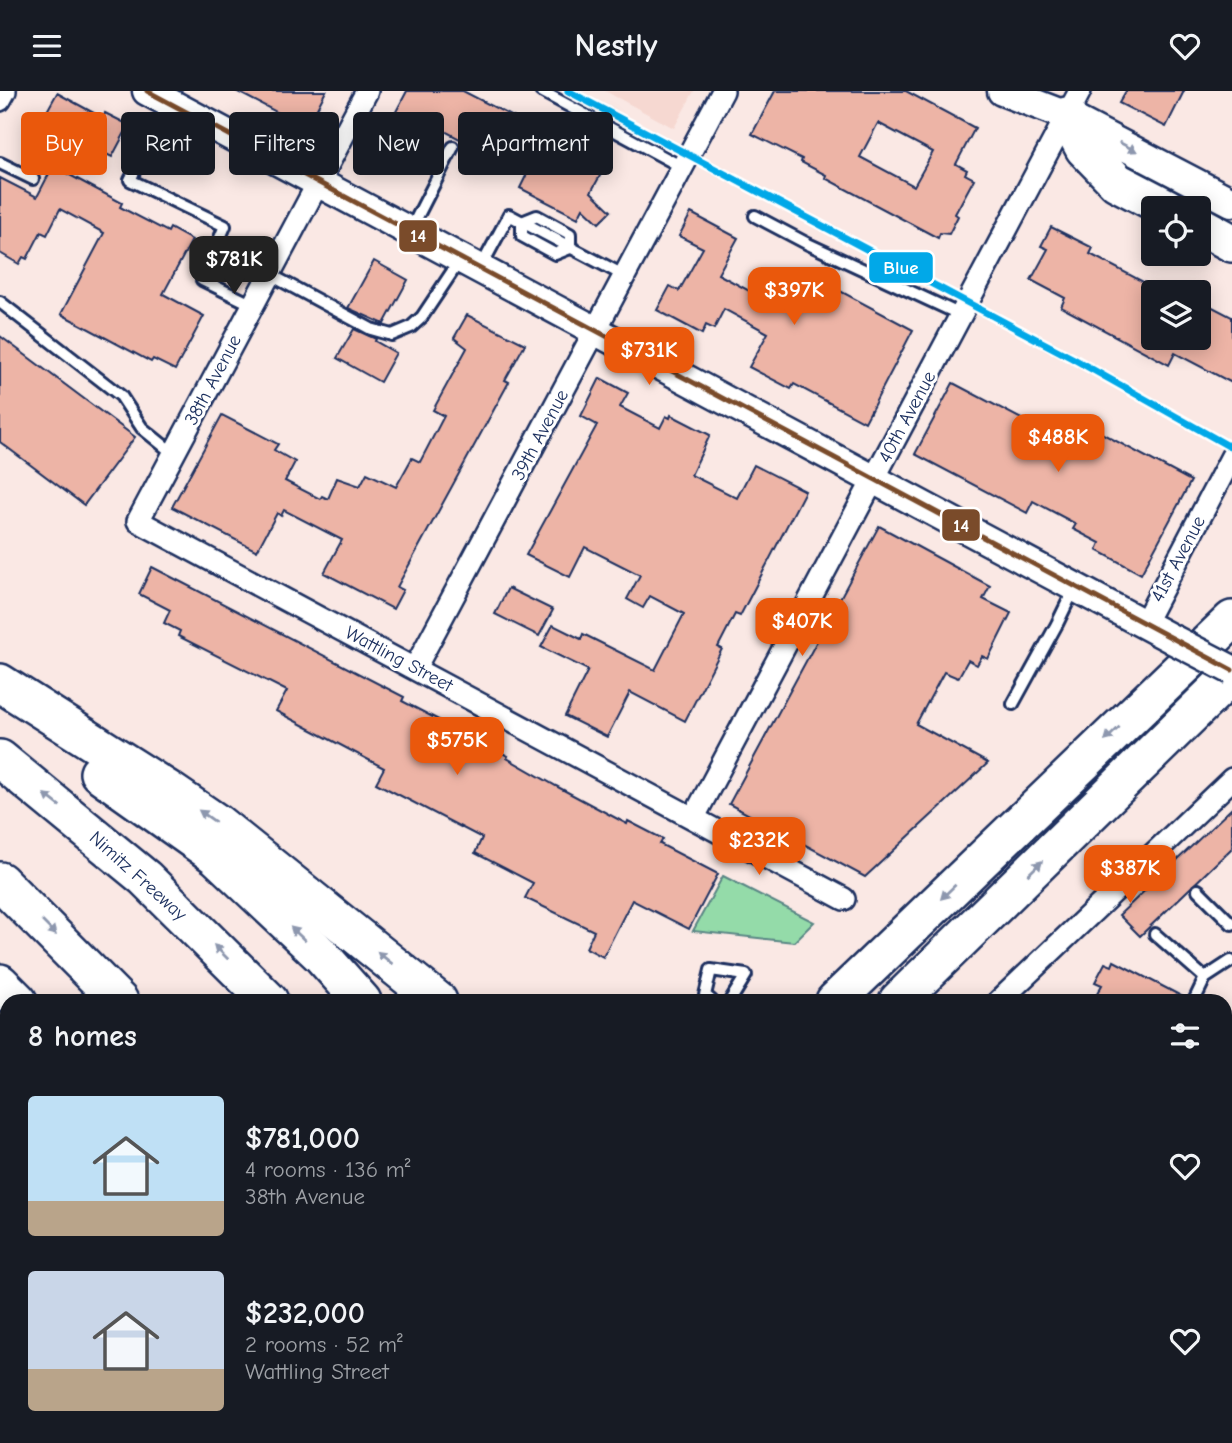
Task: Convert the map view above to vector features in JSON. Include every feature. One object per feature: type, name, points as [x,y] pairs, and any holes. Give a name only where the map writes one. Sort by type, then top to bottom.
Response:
[{"type":"highway","points":[[1073,104],[1084,148],[1117,181],[1145,196]]},
{"type":"highway","points":[[1211,232],[1232,243]]},
{"type":"highway","points":[[1145,702],[1232,606]]},
{"type":"highway","points":[[842,994],[1232,619]]},
{"type":"highway","points":[[905,994],[1232,673]]},
{"type":"highway","points":[[1170,735],[1232,681]]},
{"type":"highway","points":[[0,683],[170,790],[217,823],[429,994]]},
{"type":"highway","points":[[0,700],[216,856],[321,955],[356,994]]},
{"type":"highway","name":"Nimitz Freeway","points":[[0,759],[145,878],[261,994]]},
{"type":"highway","points":[[0,881],[112,994]]},
{"type":"main road","points":[[1002,91],[1073,104],[1232,202]]},
{"type":"main road","points":[[158,97],[1075,586],[1232,673]]},
{"type":"street","points":[[0,100],[5,91]]},
{"type":"street","name":"38th Avenue","points":[[138,521],[367,91]]},
{"type":"street","name":"39th Avenue","points":[[415,668],[723,91]]},
{"type":"street","name":"40th Avenue","points":[[694,817],[1073,104]]},
{"type":"street","name":"41st Avenue","points":[[1144,624],[1232,456]]},
{"type":"street","name":"Wattling Street","points":[[138,521],[844,899]]},
{"type":"street","points":[[1015,994],[1232,779]]},
{"type":"lane","points":[[541,91],[682,167]]},
{"type":"lane","points":[[158,97],[130,180],[225,226],[202,280],[253,305]]},
{"type":"lane","points":[[410,232],[453,146]]},
{"type":"lane","points":[[0,163],[33,179]]},
{"type":"lane","points":[[269,274],[372,329],[392,335],[411,327],[422,317],[470,264],[509,215],[625,276]]},
{"type":"lane","points":[[755,216],[808,244],[961,315]]},
{"type":"lane","points":[[0,303],[121,396],[142,428],[174,454]]},
{"type":"lane","points":[[1013,704],[1075,586]]},
{"type":"lane","points":[[1198,890],[1232,924]]},
{"type":"lane","points":[[1155,934],[1205,978]]},
{"type":"lane","points":[[1197,994],[1205,978],[1232,960]]},
{"type":"lane","points":[[705,994],[710,970],[746,975],[734,994]]},
{"type":"shaded area","points":[[605,91],[694,91],[674,128]]},
{"type":"green space","points":[[723,876],[814,922],[794,942],[693,931]]},
{"type":"building","points":[[236,91],[326,91],[315,112],[276,112]]},
{"type":"building","points":[[407,91],[463,91],[504,112],[458,112],[458,138],[444,131],[444,112],[396,112]]},
{"type":"building","points":[[775,91],[906,91],[975,128],[956,164],[967,170],[965,174],[974,179],[955,214],[958,216],[949,234],[940,233],[938,238],[825,178],[826,175],[801,162],[802,159],[752,134]],"holes":[[[878,123],[933,152],[914,186],[860,157]]]},
{"type":"building","points":[[1126,91],[1184,91],[1166,127],[1119,103]]},
{"type":"building","points":[[57,93],[92,112],[46,112]]},
{"type":"building","points":[[107,114],[121,121],[121,140],[112,157],[107,154]]},
{"type":"building","points":[[48,175],[70,175],[122,203],[120,207],[168,232],[170,228],[192,240],[163,294],[204,316],[175,370],[153,359],[151,362],[61,314],[104,233],[60,209],[47,235],[41,232],[27,259],[23,257],[19,264],[0,253],[0,178],[37,197]]},
{"type":"building","points":[[526,175],[600,175],[591,192],[611,211],[599,223],[583,208],[578,218],[520,188]]},
{"type":"building","points":[[691,213],[738,238],[718,274],[781,308],[801,270],[913,330],[865,422],[794,384],[791,389],[749,367],[768,333],[724,309],[714,329],[706,325],[702,334],[657,310],[670,286],[679,291],[703,248],[679,236]]},
{"type":"building","points":[[1051,227],[1093,248],[1090,254],[1141,281],[1141,350],[1061,307],[1065,298],[1031,280],[1048,249],[1041,246]]},
{"type":"building","points":[[374,261],[408,280],[384,324],[348,308]]},
{"type":"building","points":[[1211,306],[1232,317],[1232,383],[1175,353],[1169,365],[1141,350],[1211,350]]},
{"type":"building","points":[[467,315],[525,344],[505,380],[509,382],[397,587],[403,590],[393,609],[324,573],[342,540],[284,510],[281,516],[277,513],[257,551],[172,507],[222,415],[278,444],[274,450],[295,462],[285,481],[320,499],[322,496],[328,499],[337,478],[360,486],[367,473],[396,487],[412,458],[420,462],[444,416],[433,410],[467,348],[454,338]]},
{"type":"building","points":[[354,329],[376,339],[375,341],[396,353],[380,382],[337,358]]},
{"type":"building","points":[[0,336],[135,437],[84,505],[0,442]]},
{"type":"building","points":[[600,378],[628,393],[620,407],[660,428],[666,416],[670,418],[671,415],[710,435],[691,475],[737,498],[754,465],[805,491],[740,616],[735,614],[718,647],[722,649],[685,721],[630,692],[607,737],[565,716],[588,670],[541,647],[553,625],[581,639],[583,634],[655,670],[684,614],[650,596],[643,608],[627,599],[640,575],[585,547],[570,577],[526,555],[597,425],[581,416]]},
{"type":"building","points":[[953,383],[1067,443],[1079,421],[1191,481],[1141,574],[1097,550],[1100,543],[1073,529],[1076,524],[1033,501],[1027,513],[915,454]]},
{"type":"building","points":[[879,526],[990,586],[983,599],[1011,613],[988,659],[982,656],[977,665],[968,660],[958,678],[944,672],[916,724],[988,763],[865,877],[729,804]]},
{"type":"building","points":[[152,567],[404,697],[402,701],[508,756],[507,758],[556,786],[627,824],[628,821],[663,839],[660,844],[718,874],[689,929],[632,900],[603,957],[586,948],[594,931],[525,898],[533,883],[475,853],[482,838],[376,783],[384,768],[276,711],[287,691],[178,636],[180,631],[164,623],[170,610],[139,594]]},
{"type":"building","points":[[508,588],[553,610],[539,636],[495,614]]},
{"type":"building","points":[[1232,808],[1232,848],[1140,936],[1119,915]]},
{"type":"building","points":[[1114,961],[1177,994],[1097,994],[1102,985],[1095,982],[1105,963],[1112,966]]},
{"type":"transit line","name":"14","points":[[147,91],[1232,670]]},
{"type":"transit line","name":"Blue","points":[[568,91],[1072,358],[1232,448]]}]
